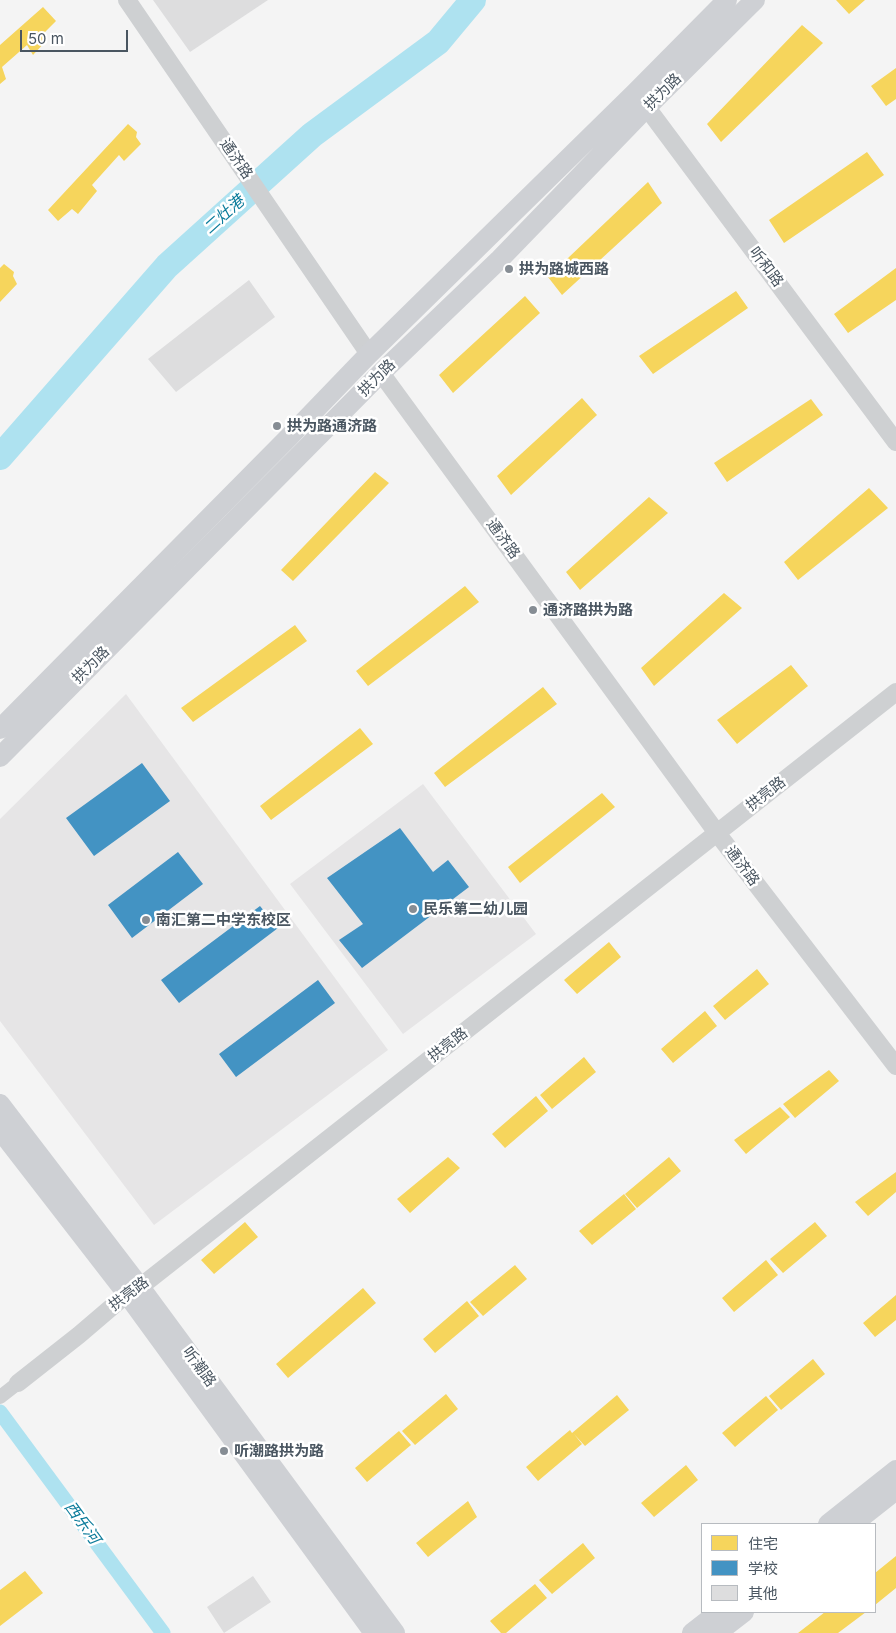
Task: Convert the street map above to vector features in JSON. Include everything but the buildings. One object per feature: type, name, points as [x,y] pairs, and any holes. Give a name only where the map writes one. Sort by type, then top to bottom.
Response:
[{"type":"main road","name":"拱为路","points":[[0,757],[381,373],[500,260],[642,100],[727,0]]},
{"type":"main road","name":"拱为路","points":[[0,729],[369,354],[642,100],[755,0]]},
{"type":"main road","name":"听潮路","points":[[0,1104],[374,1633]]},
{"type":"main road","name":"听潮路","points":[[0,1130],[133,1290],[395,1633]]},
{"type":"main road","points":[[829,1523],[896,1470]]},
{"type":"main road","points":[[854,1523],[896,1490]]},
{"type":"main road","points":[[692,1633],[718,1613]]},
{"type":"main road","points":[[717,1633],[743,1613]]},
{"type":"street","name":"通济路","points":[[127,0],[381,373],[717,833],[896,1066]]},
{"type":"street","name":"听和路","points":[[642,100],[896,442]]},
{"type":"street","name":"拱亮路","points":[[0,1396],[896,692]]},
{"type":"shaded area","name":"南汇第二中学东校区","points":[[126,694],[388,1050],[154,1225],[0,1021],[0,819]]},
{"type":"shaded area","name":"民乐第二幼儿园","points":[[423,784],[536,934],[403,1034],[290,884]]},
{"type":"waterway","name":"二灶港","points":[[0,457],[167,266],[312,135],[438,42],[473,0]]},
{"type":"waterway","name":"西乐河","points":[[0,1412],[163,1633]]},
{"type":"place","name":"拱为路城西路","points":[[509,269]]},
{"type":"place","name":"拱为路通济路","points":[[277,426]]},
{"type":"place","name":"通济路拱为路","points":[[533,610]]},
{"type":"place","name":"民乐第二幼儿园","points":[[413,909]]},
{"type":"place","name":"南汇第二中学东校区","points":[[146,920]]},
{"type":"place","name":"听潮路拱为路","points":[[224,1451]]}]
